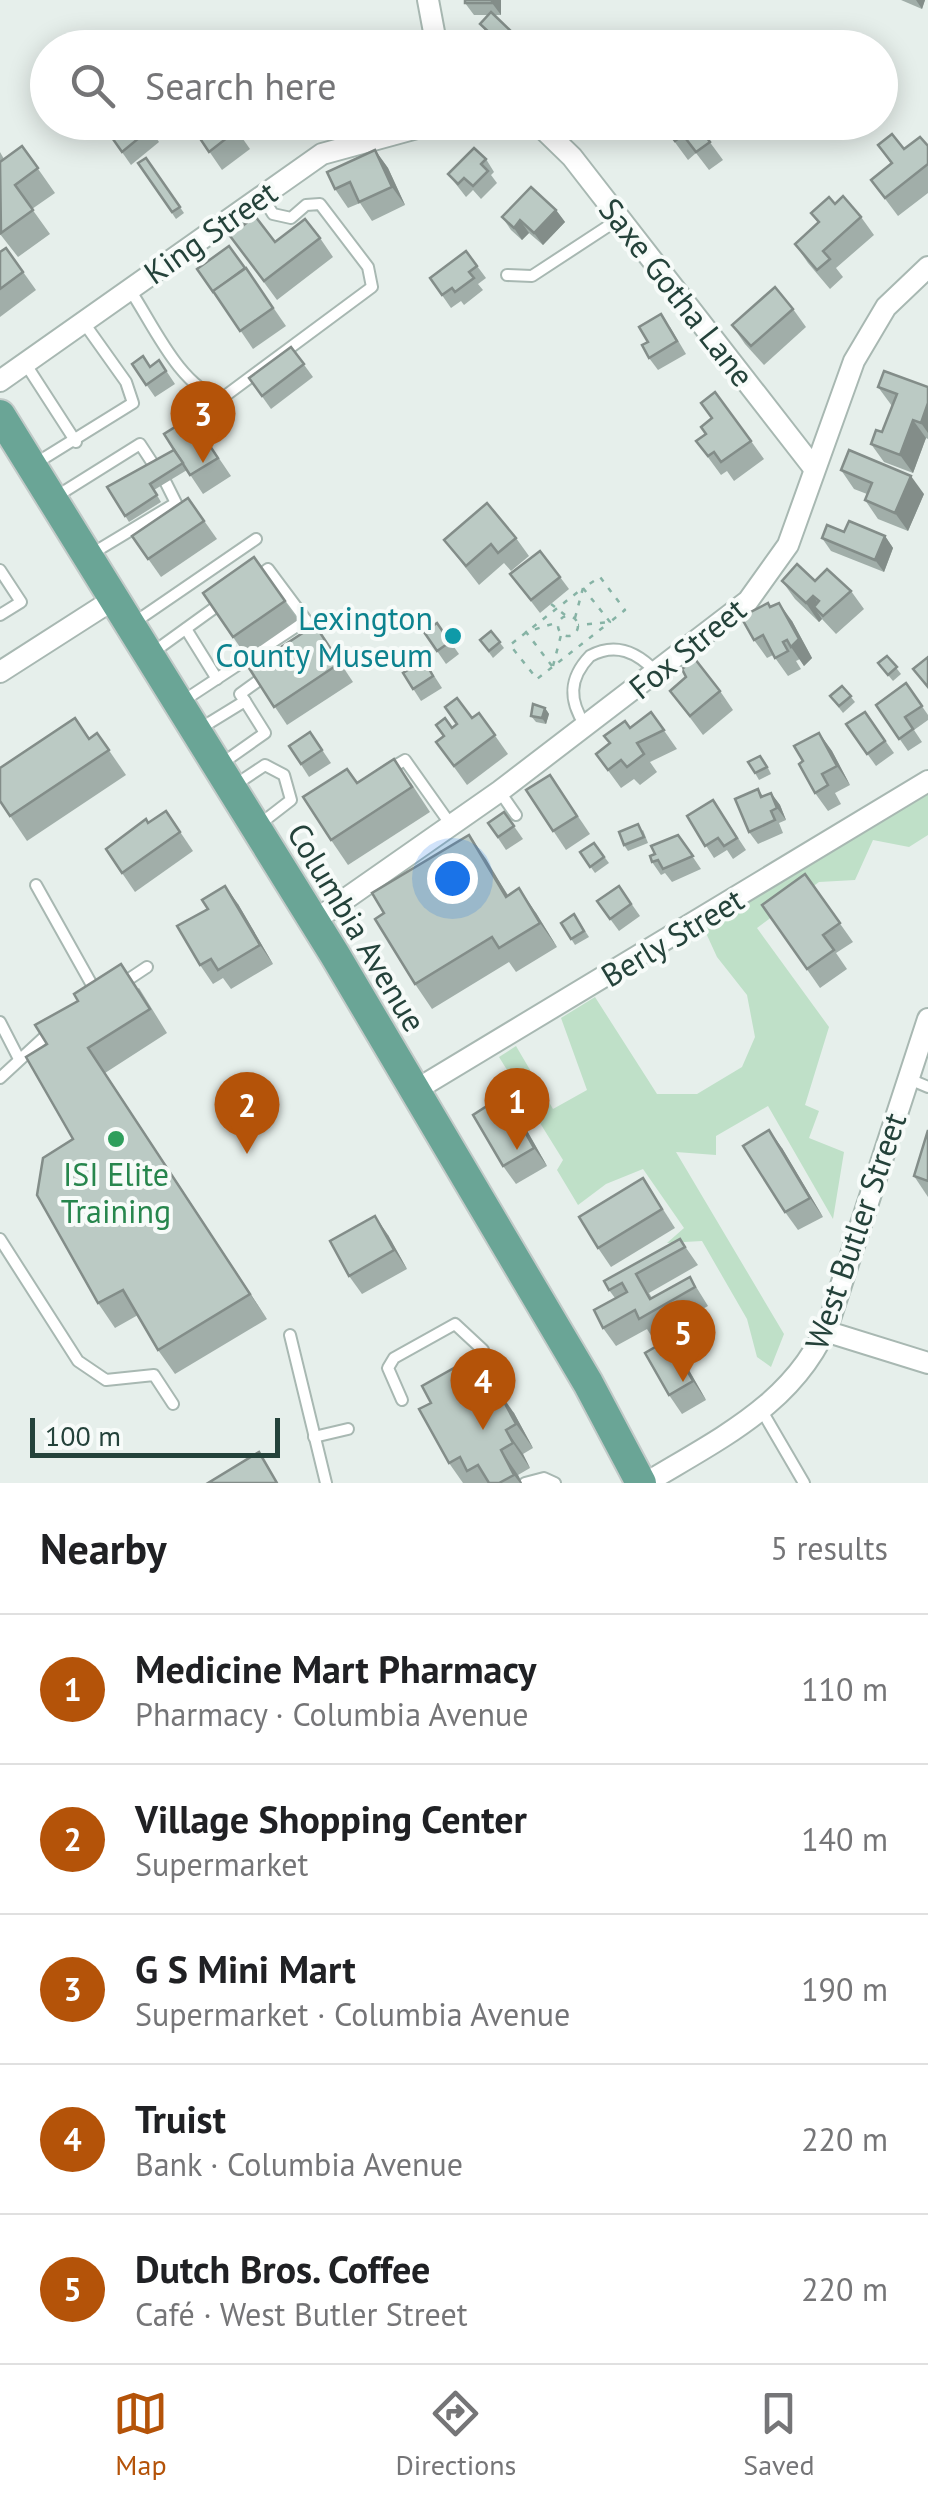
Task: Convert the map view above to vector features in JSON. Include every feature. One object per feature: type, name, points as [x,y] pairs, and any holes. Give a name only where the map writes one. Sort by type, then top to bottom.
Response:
[{"type":"main road","name":"Columbia Avenue","points":[[0,415],[314,921],[588,1383],[643,1483]]},
{"type":"street","points":[[428,0],[434,30]]},
{"type":"street","name":"King Street","points":[[0,381],[322,154],[373,140]]},
{"type":"street","name":"Saxe Gotha Lane","points":[[555,140],[572,157],[813,467]]},
{"type":"street","name":"Fox Street","points":[[314,921],[500,791],[748,601],[777,566],[869,333],[897,294],[928,267]]},
{"type":"street","points":[[0,672],[122,612]]},
{"type":"street","name":"Berly Street","points":[[414,1091],[928,781]]},
{"type":"street","name":"West Butler Street","points":[[643,1483],[762,1411],[791,1386],[825,1332],[918,1083],[928,1019]]},
{"type":"street","points":[[825,1332],[928,1363]]},
{"type":"lane","points":[[130,289],[183,369],[204,394],[221,399],[372,287],[368,267],[320,204],[306,205],[290,218],[273,214],[262,195]]},
{"type":"lane","points":[[507,274],[532,276],[620,219]]},
{"type":"lane","points":[[32,466],[133,403],[126,382],[83,322]]},
{"type":"lane","points":[[25,363],[76,442]]},
{"type":"lane","points":[[52,500],[140,444],[157,470]]},
{"type":"lane","points":[[88,556],[176,503],[166,483]]},
{"type":"lane","points":[[122,612],[256,539]]},
{"type":"lane","points":[[148,656],[268,569],[306,620],[178,704]]},
{"type":"lane","points":[[0,570],[21,602],[0,615]]},
{"type":"lane","points":[[186,629],[217,679]]},
{"type":"lane","points":[[586,726],[572,697],[580,669],[590,656],[624,650],[644,659],[657,674]]},
{"type":"lane","points":[[223,778],[265,733],[240,694],[280,666]]},
{"type":"lane","points":[[195,732],[244,701]]},
{"type":"lane","points":[[372,780],[404,760],[450,825]]},
{"type":"lane","points":[[223,778],[265,765],[277,768],[288,782],[292,792],[288,807],[255,827]]},
{"type":"lane","points":[[500,791],[516,815]]},
{"type":"lane","points":[[36,885],[100,999]]},
{"type":"lane","points":[[84,1010],[147,968]]},
{"type":"lane","points":[[0,1078],[18,1057],[68,1020]]},
{"type":"lane","points":[[0,1022],[18,1057]]},
{"type":"lane","points":[[0,1239],[78,1361],[106,1380],[154,1374],[173,1404]]},
{"type":"lane","points":[[402,1400],[388,1368],[394,1358],[454,1324],[483,1350]]},
{"type":"lane","points":[[290,1335],[326,1483]]},
{"type":"lane","points":[[762,1411],[804,1483]]},
{"type":"lane","points":[[314,1437],[348,1429]]},
{"type":"lane","points":[[525,1483],[535,1478],[554,1483]]},
{"type":"path","points":[[600,577],[626,610],[537,679],[510,644],[555,610],[600,577]]},
{"type":"path","points":[[578,625],[575,618],[583,588]]},
{"type":"path","points":[[583,588],[610,622]]},
{"type":"path","points":[[551,604],[555,610],[575,618]]},
{"type":"path","points":[[526,632],[566,616]]},
{"type":"path","points":[[552,667],[561,634],[559,622]]},
{"type":"path","points":[[578,625],[610,622]]},
{"type":"path","points":[[561,634],[572,636],[578,625]]},
{"type":"path","points":[[526,632],[552,667]]},
{"type":"green space","points":[[928,781],[928,835],[909,847],[873,840],[855,880],[819,882],[757,928],[829,1027],[805,1105],[819,1111],[809,1138],[844,1152],[833,1219],[768,1106],[716,1136],[716,1155],[676,1152],[784,1334],[771,1367],[757,1357],[747,1319],[702,1241],[667,1243],[684,1228],[643,1169],[606,1184],[578,1205],[557,1170],[563,1160],[499,1057],[516,1046],[553,1109],[587,1090],[561,1018],[595,997],[657,1094],[697,1094],[742,1067],[755,1037],[747,995],[717,957],[700,920]]},
{"type":"building","points":[[492,0],[492,3],[465,3]]},
{"type":"building","points":[[491,12],[510,30],[487,30],[480,24]]},
{"type":"building","points":[[920,137],[928,146],[928,164],[885,198],[871,180],[892,163],[878,145],[884,140],[897,140],[904,149]]},
{"type":"building","points":[[114,140],[137,140],[122,152]]},
{"type":"building","points":[[201,140],[224,140],[209,152]]},
{"type":"building","points":[[687,140],[708,140],[710,142],[696,152]]},
{"type":"building","points":[[22,146],[38,168],[15,185],[33,210],[1,233],[0,162]]},
{"type":"building","points":[[474,148],[486,159],[481,164],[488,171],[473,186],[464,178],[458,184],[448,174]]},
{"type":"building","points":[[375,150],[392,187],[359,202],[350,182],[335,189],[327,172]]},
{"type":"building","points":[[146,158],[180,207],[172,212],[138,163]]},
{"type":"building","points":[[531,187],[556,210],[534,233],[520,220],[514,228],[502,217]]},
{"type":"building","points":[[843,196],[861,217],[823,251],[830,259],[817,270],[795,244],[819,222],[811,213],[829,197],[835,204]]},
{"type":"building","points":[[255,216],[275,242],[305,219],[320,238],[264,281],[230,236]]},
{"type":"building","points":[[229,246],[245,268],[213,292],[197,269]]},
{"type":"building","points":[[6,248],[23,272],[0,289],[0,252]]},
{"type":"building","points":[[466,251],[477,266],[469,272],[474,278],[455,292],[452,288],[442,295],[430,278]]},
{"type":"building","points":[[246,268],[273,308],[240,331],[213,291]]},
{"type":"building","points":[[775,287],[793,309],[751,346],[732,325]]},
{"type":"building","points":[[661,314],[677,341],[649,358],[642,345],[648,342],[639,327]]},
{"type":"building","points":[[291,347],[304,364],[262,396],[249,378]]},
{"type":"building","points":[[143,356],[150,367],[159,360],[166,371],[146,385],[132,364]]},
{"type":"building","points":[[884,371],[928,387],[928,403],[921,423],[913,420],[900,455],[871,444],[876,430],[882,432],[897,394],[878,387]]},
{"type":"building","points":[[715,392],[751,441],[721,462],[714,452],[708,456],[696,441],[706,434],[701,427],[712,418],[701,403]]},
{"type":"building","points":[[191,417],[218,458],[190,475],[164,434]]},
{"type":"building","points":[[174,450],[183,463],[150,484],[157,495],[125,516],[107,487]]},
{"type":"building","points":[[849,450],[911,476],[895,513],[865,500],[872,483],[841,470]]},
{"type":"building","points":[[188,498],[204,521],[148,559],[132,536]]},
{"type":"building","points":[[487,503],[516,538],[498,553],[491,544],[466,566],[444,540]]},
{"type":"building","points":[[849,521],[885,536],[875,560],[822,538],[827,525],[844,532]]},
{"type":"building","points":[[540,551],[560,577],[531,600],[510,574]]},
{"type":"building","points":[[254,557],[285,601],[233,637],[203,593]]},
{"type":"building","points":[[797,564],[815,581],[827,569],[851,591],[823,616],[814,607],[819,601],[813,596],[806,603],[782,581]]},
{"type":"building","points":[[768,603],[770,607],[779,603],[799,639],[791,647],[787,640],[783,642],[788,651],[775,658],[763,635],[754,640],[741,617]]},
{"type":"building","points":[[437,623],[450,642],[437,651],[424,632]]},
{"type":"building","points":[[315,625],[340,663],[274,707],[249,668]]},
{"type":"building","points":[[491,631],[500,642],[489,651],[480,640]]},
{"type":"building","points":[[887,656],[897,667],[888,675],[878,663]]},
{"type":"building","points":[[928,657],[928,687],[913,669]]},
{"type":"building","points":[[695,659],[720,691],[690,716],[670,691],[686,677],[682,669]]},
{"type":"building","points":[[424,660],[433,676],[413,689],[403,673]]},
{"type":"building","points":[[906,683],[922,706],[905,717],[913,729],[899,739],[876,705]]},
{"type":"building","points":[[842,686],[851,696],[839,706],[830,696]]},
{"type":"building","points":[[457,698],[472,718],[479,713],[495,735],[454,766],[436,742],[444,736],[436,725],[445,718],[452,728],[457,724],[445,707]]},
{"type":"building","points":[[533,704],[545,708],[542,718],[531,716]]},
{"type":"building","points":[[651,712],[664,730],[637,743],[644,754],[627,767],[621,760],[608,770],[596,754],[610,743],[604,736],[625,721],[630,728]]},
{"type":"building","points":[[865,712],[885,741],[867,754],[846,724]]},
{"type":"building","points":[[75,718],[89,739],[97,733],[109,750],[10,816],[0,801],[0,768]]},
{"type":"building","points":[[310,732],[322,750],[301,764],[289,746]]},
{"type":"building","points":[[819,733],[837,766],[822,774],[828,785],[815,793],[794,746]]},
{"type":"building","points":[[760,756],[767,767],[755,773],[748,762]]},
{"type":"building","points":[[394,759],[412,787],[331,840],[303,797],[347,769],[357,783]]},
{"type":"building","points":[[550,775],[577,816],[553,831],[526,790]]},
{"type":"building","points":[[758,789],[761,797],[771,793],[777,808],[771,811],[775,820],[749,832],[735,799]]},
{"type":"building","points":[[713,800],[737,838],[724,846],[718,838],[705,846],[687,816]]},
{"type":"building","points":[[166,811],[180,832],[122,873],[106,849],[146,819],[148,823]]},
{"type":"building","points":[[504,812],[514,826],[498,837],[488,823]]},
{"type":"building","points":[[638,824],[644,837],[624,845],[619,832]]},
{"type":"building","points":[[469,835],[506,897],[519,888],[540,923],[499,948],[492,937],[415,984],[375,919],[384,913],[372,893]]},
{"type":"building","points":[[678,835],[693,856],[663,869],[658,860],[652,862],[650,856],[655,854],[651,846]]},
{"type":"building","points":[[594,843],[604,857],[590,867],[580,852]]},
{"type":"building","points":[[805,874],[840,923],[823,935],[834,950],[807,969],[762,905]]},
{"type":"building","points":[[225,886],[260,945],[218,970],[211,959],[200,965],[177,926],[208,909],[202,900]]},
{"type":"building","points":[[619,886],[631,904],[610,919],[597,901]]},
{"type":"building","points":[[574,914],[584,931],[571,939],[561,923]]},
{"type":"building","points":[[121,964],[150,1009],[88,1048],[250,1294],[158,1350],[123,1290],[98,1303],[37,1195],[43,1158],[73,1139],[26,1057],[47,1044],[35,1025],[78,1001],[74,994]]},
{"type":"building","points":[[504,1095],[534,1148],[503,1166],[473,1115]]},
{"type":"building","points":[[769,1130],[810,1198],[785,1212],[743,1146]]},
{"type":"building","points":[[928,1130],[928,1181],[914,1176]]},
{"type":"building","points":[[643,1178],[662,1209],[598,1248],[579,1217]]},
{"type":"building","points":[[375,1216],[394,1250],[349,1276],[330,1241]]},
{"type":"building","points":[[680,1239],[685,1247],[636,1274],[650,1299],[690,1277],[695,1287],[639,1319],[635,1310],[603,1328],[594,1310],[627,1292],[622,1283],[609,1290],[604,1281]]},
{"type":"building","points":[[669,1339],[693,1381],[669,1395],[645,1353]]},
{"type":"building","points":[[470,1359],[489,1393],[497,1389],[516,1424],[506,1430],[513,1443],[501,1450],[514,1475],[499,1483],[489,1483],[478,1465],[467,1471],[460,1457],[449,1463],[419,1409],[431,1403],[422,1386]]},
{"type":"building","points":[[259,1452],[277,1483],[208,1483]]},
{"type":"place","name":"G S Mini Mart","points":[[203,463]]},
{"type":"place","name":"Lexington County Museum","points":[[453,636]]},
{"type":"place","name":"ISI Elite Training","points":[[116,1139]]},
{"type":"place","name":"Medicine Mart Pharmacy","points":[[517,1150]]},
{"type":"place","name":"Village Shopping Center","points":[[247,1154]]},
{"type":"place","name":"Dutch Bros. Coffee","points":[[683,1382]]},
{"type":"place","name":"Truist","points":[[483,1430]]}]
